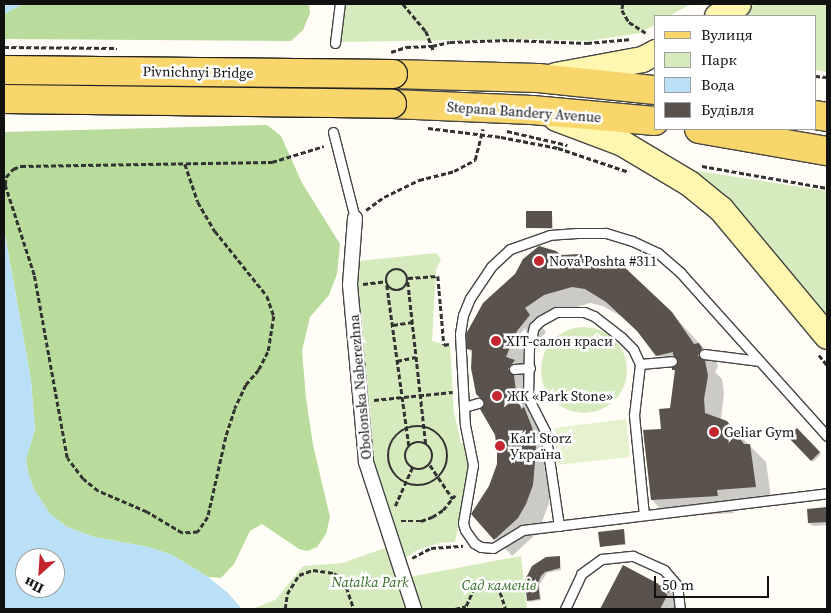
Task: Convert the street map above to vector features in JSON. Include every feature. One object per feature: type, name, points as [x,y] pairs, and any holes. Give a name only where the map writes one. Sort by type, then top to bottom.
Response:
[{"type":"main road","points":[[720,15],[738,4]]},
{"type":"main road","points":[[538,78],[642,59],[652,40]]},
{"type":"main road","points":[[392,63],[654,90]]},
{"type":"main road","name":"Pivnichnyi Bridge","points":[[4,70],[392,63]]},
{"type":"main road","name":"Stepana Bandery Avenue","points":[[4,99],[392,104],[532,110],[654,121]]},
{"type":"main road","points":[[532,110],[622,142],[689,183],[720,209],[827,336]]},
{"type":"main road","points":[[705,130],[827,150]]},
{"type":"street","name":"Obolonska Naberezhna","points":[[355,218],[350,285],[366,462],[388,519],[400,572],[414,609]]},
{"type":"lane","points":[[335,43],[340,4]]},
{"type":"lane","points":[[333,132],[355,218]]},
{"type":"lane","points":[[827,436],[681,273],[658,254],[632,241],[605,233],[577,233],[550,235],[510,249],[491,267],[470,298],[463,315],[460,334],[461,368],[465,425],[473,465],[463,523],[465,530],[474,543],[486,550],[494,548],[523,530],[827,493]]},
{"type":"lane","points":[[560,526],[545,430],[528,398],[529,348],[534,327],[548,316],[566,310],[589,314],[616,332],[633,349],[640,364],[634,415],[644,515]]},
{"type":"lane","points":[[704,354],[760,361]]},
{"type":"lane","points":[[640,364],[672,361]]},
{"type":"lane","points":[[461,368],[471,368]]},
{"type":"lane","points":[[514,369],[530,368]]},
{"type":"lane","points":[[518,398],[528,398]]},
{"type":"lane","points":[[464,407],[478,403]]},
{"type":"lane","points":[[565,609],[581,574],[602,559],[634,556],[664,570],[677,585],[680,609]]},
{"type":"path","points":[[403,4],[426,30],[434,52]]},
{"type":"path","points":[[623,4],[622,10],[629,22],[652,40]]},
{"type":"path","points":[[392,63],[406,47],[432,46],[450,42],[509,40],[613,42],[652,40]]},
{"type":"path","points":[[426,124],[492,130]]},
{"type":"path","points":[[355,218],[384,198],[419,180],[454,171],[475,160],[483,129]]},
{"type":"path","points":[[501,130],[569,146]]},
{"type":"path","points":[[185,164],[198,202],[215,231],[266,296],[274,316],[268,352],[259,370],[246,385],[226,436],[208,517],[198,532],[182,533],[147,512],[98,491],[83,479],[67,458],[34,275],[6,184],[6,177],[13,169],[21,166],[272,162],[335,144]]},
{"type":"path","points":[[628,166],[636,170]]},
{"type":"path","points":[[430,464],[420,470],[412,468],[405,458],[409,446],[387,283],[388,274],[394,270],[401,270],[408,280],[426,444],[432,451],[430,464],[452,499]]},
{"type":"path","points":[[408,280],[438,276],[444,345],[452,344]]},
{"type":"path","points":[[387,283],[392,290],[399,291],[405,288],[408,280]]},
{"type":"path","points":[[350,285],[387,283]]},
{"type":"path","points":[[393,325],[413,322]]},
{"type":"path","points":[[397,361],[416,357]]},
{"type":"path","points":[[454,383],[455,400]]},
{"type":"path","points":[[361,401],[454,392]]},
{"type":"path","points":[[424,426],[441,436],[446,445],[449,455],[447,466],[438,478],[425,486],[405,483],[392,471],[388,453],[391,444],[407,428],[424,426]]},
{"type":"path","points":[[409,446],[417,442],[426,444]]},
{"type":"path","points":[[412,468],[388,519],[407,522],[421,521],[443,510],[456,493]]},
{"type":"path","points":[[400,572],[416,554],[431,548],[457,548]]},
{"type":"path","points":[[285,609],[287,594],[299,575],[313,570],[324,570],[334,573],[344,580],[354,609]]},
{"type":"path","points":[[454,609],[466,606],[477,581],[498,585],[506,609]]},
{"type":"green space","points":[[23,4],[309,4],[310,13],[303,30],[291,41],[4,39],[4,14]]},
{"type":"green space","points":[[345,4],[691,4],[671,15],[654,15],[654,26],[640,33],[588,41],[526,39],[339,42]]},
{"type":"green space","points":[[757,4],[827,4],[827,72],[816,70],[816,15],[739,15]]},
{"type":"green space","points":[[267,125],[281,136],[302,183],[340,244],[337,274],[329,295],[310,317],[302,351],[313,445],[330,517],[326,534],[317,547],[308,551],[299,549],[262,524],[250,531],[234,564],[221,578],[208,577],[172,555],[148,547],[94,537],[67,527],[50,514],[34,489],[28,473],[26,459],[35,430],[31,380],[4,229],[4,132]]},
{"type":"green space","points":[[691,170],[827,191],[827,317],[725,198]]},
{"type":"green space","points":[[436,253],[441,259],[436,270],[432,341],[450,346],[454,413],[461,443],[467,443],[471,466],[455,542],[440,543],[417,550],[404,559],[370,461],[352,281],[359,261]]},
{"type":"green space","points":[[576,327],[592,327],[601,330],[615,339],[624,353],[627,370],[624,387],[615,401],[601,410],[592,413],[576,413],[560,406],[548,394],[541,378],[541,362],[548,346],[560,334]]},
{"type":"green space","points":[[626,419],[630,457],[557,465],[554,428]]},
{"type":"green space","name":"Natalka Park","points":[[388,547],[411,609],[252,609],[275,600],[303,566],[342,563]]},
{"type":"green space","name":"Сад каменів","points":[[521,556],[527,609],[421,609],[409,577]]},
{"type":"water","points":[[4,4],[23,4],[4,14]]},
{"type":"water","points":[[4,229],[31,380],[35,430],[26,459],[34,489],[50,514],[67,527],[94,537],[148,547],[172,555],[208,577],[228,593],[242,609],[4,609]]},
{"type":"building","points":[[526,211],[552,211],[552,228],[526,228]]},
{"type":"building","name":"ЖК «Park Stone»","points":[[539,246],[556,251],[561,255],[580,254],[619,262],[672,312],[694,344],[699,343],[702,348],[698,356],[705,360],[708,376],[704,399],[705,413],[727,421],[744,444],[750,444],[756,487],[717,490],[718,496],[651,500],[643,430],[661,429],[659,409],[670,408],[675,370],[672,370],[672,367],[677,364],[678,360],[673,355],[673,352],[656,356],[637,331],[606,302],[585,289],[572,287],[544,295],[525,308],[530,315],[517,331],[506,357],[515,360],[508,369],[514,375],[516,392],[512,398],[514,403],[520,404],[521,409],[524,407],[532,427],[536,446],[535,462],[533,485],[526,504],[518,518],[494,540],[471,514],[489,486],[497,464],[497,451],[495,435],[480,409],[484,401],[476,394],[471,368],[472,350],[467,349],[466,334],[483,303],[515,274],[523,259]]},
{"type":"building","points":[[797,428],[820,452],[811,461],[788,437]]},
{"type":"building","points":[[827,507],[827,522],[808,523],[807,509]]},
{"type":"building","points":[[624,529],[625,544],[600,547],[598,532]]},
{"type":"building","points":[[560,556],[560,568],[545,572],[541,576],[538,583],[540,599],[527,601],[525,580],[532,566],[546,557]]},
{"type":"building","points":[[623,565],[670,590],[660,609],[600,609]]},
{"type":"place","name":"Nova Poshta #311","points":[[539,261]]},
{"type":"place","name":"ХІТ-салон краси","points":[[496,341]]},
{"type":"place","name":"ЖК «Park Stone»","points":[[497,396]]},
{"type":"place","name":"Geliar Gym","points":[[714,432]]},
{"type":"place","name":"Karl Storz Україна","points":[[500,446]]}]
